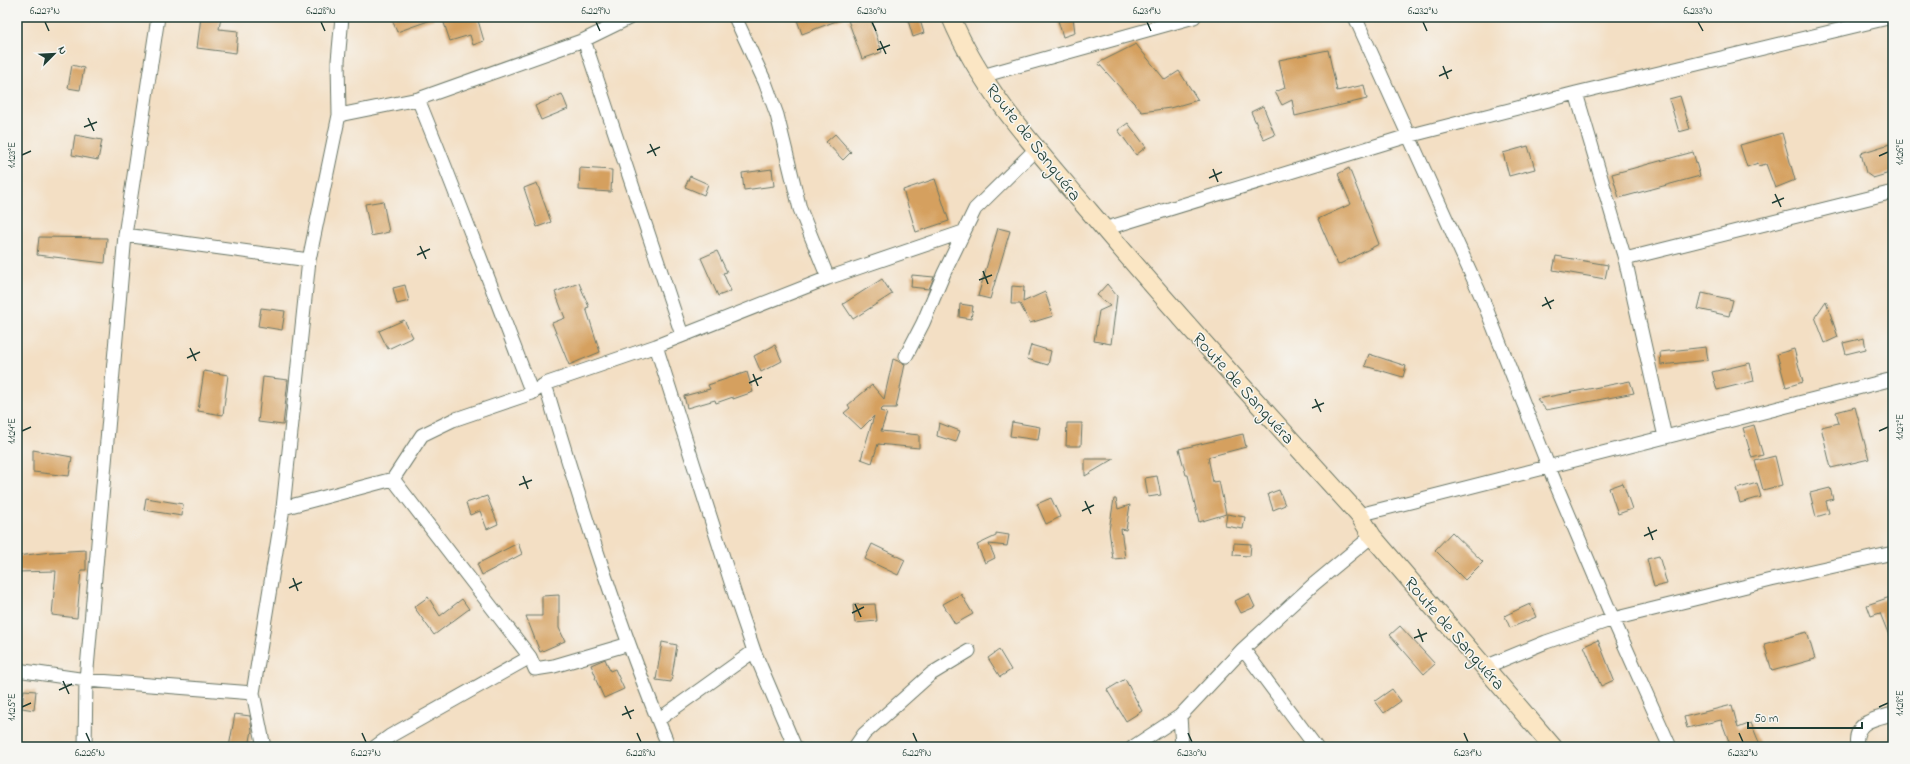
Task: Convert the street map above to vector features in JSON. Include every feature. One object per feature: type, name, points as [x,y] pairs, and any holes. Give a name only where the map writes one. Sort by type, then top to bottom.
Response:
[{"type":"street","points":[[85,747],[86,680],[125,235],[158,17]]},
{"type":"street","points":[[264,747],[253,692],[283,508],[309,260],[339,114],[338,62],[342,17]]},
{"type":"street","points":[[339,114],[418,99],[584,40],[631,17]]},
{"type":"street","points":[[735,17],[772,103],[800,209],[828,278]]},
{"type":"street","name":"Route de Sanguéra","points":[[952,17],[962,42],[982,76],[1036,149],[1104,229],[1359,516],[1372,536],[1553,747]]},
{"type":"street","points":[[982,76],[1194,17]]},
{"type":"street","points":[[1354,17],[1482,298],[1549,468],[1612,619],[1670,747]]},
{"type":"street","points":[[1104,229],[1408,136],[1576,93],[1892,17]]},
{"type":"street","points":[[584,40],[682,336]]},
{"type":"street","points":[[1576,93],[1625,259],[1665,437]]},
{"type":"street","points":[[418,99],[460,202],[532,393]]},
{"type":"street","points":[[906,356],[924,323],[963,232],[975,209],[1036,149]]},
{"type":"street","points":[[1625,259],[1893,192]]},
{"type":"street","points":[[283,508],[393,479],[422,435],[453,420],[532,393],[545,384],[656,346],[828,278],[963,232]]},
{"type":"street","points":[[125,235],[309,260]]},
{"type":"street","points":[[656,346],[754,651],[795,747]]},
{"type":"street","points":[[1359,516],[1893,379]]},
{"type":"street","points":[[545,384],[629,644],[669,747]]},
{"type":"street","points":[[393,479],[530,657],[535,669],[554,666],[629,644]]},
{"type":"street","points":[[1133,747],[1180,716],[1243,649],[1314,584],[1372,536]]},
{"type":"street","points":[[1485,667],[1546,642],[1612,619],[1771,580],[1893,553]]},
{"type":"street","points":[[1243,649],[1316,747]]},
{"type":"street","points":[[658,720],[754,651]]},
{"type":"street","points":[[854,747],[864,734],[931,674],[969,652]]},
{"type":"street","points":[[375,747],[390,736],[530,657]]},
{"type":"street","points":[[17,670],[86,680],[253,692]]},
{"type":"street","points":[[1857,747],[1857,734],[1863,725],[1870,720],[1893,714]]},
{"type":"street","points":[[1180,716],[1182,747]]},
{"type":"building","points":[[201,17],[221,17],[219,29],[238,31],[236,53],[197,48]]},
{"type":"building","points":[[391,17],[434,17],[434,19],[397,32]]},
{"type":"building","points":[[442,17],[477,17],[484,41],[473,45],[470,35],[450,41]]},
{"type":"building","points":[[796,17],[844,17],[844,18],[802,34]]},
{"type":"building","points":[[858,17],[870,17],[882,52],[862,59],[848,20]]},
{"type":"building","points":[[907,17],[919,17],[924,33],[913,37]]},
{"type":"building","points":[[1057,17],[1073,17],[1075,33],[1063,37]]},
{"type":"building","points":[[1136,44],[1165,80],[1179,71],[1198,100],[1170,108],[1142,112],[1098,63]]},
{"type":"building","points":[[1328,50],[1337,91],[1364,85],[1367,99],[1295,116],[1292,100],[1282,105],[1275,92],[1285,88],[1279,60]]},
{"type":"building","points":[[72,65],[84,68],[80,90],[68,88]]},
{"type":"building","points":[[562,94],[568,109],[541,120],[535,106]]},
{"type":"building","points":[[1680,96],[1690,129],[1679,132],[1669,99]]},
{"type":"building","points":[[1263,106],[1275,135],[1264,140],[1251,112]]},
{"type":"building","points":[[1128,123],[1146,147],[1136,155],[1118,130]]},
{"type":"building","points":[[1782,133],[1795,180],[1775,188],[1766,164],[1759,166],[1758,163],[1747,167],[1740,145]]},
{"type":"building","points":[[835,134],[851,152],[843,160],[826,142]]},
{"type":"building","points":[[75,135],[102,140],[98,160],[72,155]]},
{"type":"building","points":[[1893,143],[1893,172],[1873,178],[1866,173],[1861,153]]},
{"type":"building","points":[[1528,146],[1535,169],[1509,176],[1503,153]]},
{"type":"building","points":[[1693,152],[1700,176],[1619,198],[1612,174]]},
{"type":"building","points":[[580,168],[612,170],[611,192],[579,190]]},
{"type":"building","points":[[1349,168],[1379,244],[1338,265],[1318,219],[1351,204],[1338,174]]},
{"type":"building","points":[[772,169],[774,186],[744,190],[742,173]]},
{"type":"building","points":[[690,176],[708,184],[704,195],[685,187]]},
{"type":"building","points":[[935,179],[949,221],[916,232],[903,190]]},
{"type":"building","points":[[537,183],[551,222],[537,227],[524,188]]},
{"type":"building","points":[[383,201],[389,232],[371,236],[365,204]]},
{"type":"building","points":[[998,228],[1010,231],[990,299],[978,296]]},
{"type":"building","points":[[39,237],[107,238],[105,263],[37,255]]},
{"type":"building","points":[[717,251],[727,272],[723,273],[731,291],[718,296],[701,258]]},
{"type":"building","points":[[1556,256],[1608,265],[1605,279],[1553,270]]},
{"type":"building","points":[[912,275],[934,277],[929,289],[911,287]]},
{"type":"building","points":[[882,279],[892,294],[853,319],[843,304]]},
{"type":"building","points":[[579,283],[589,307],[586,308],[600,352],[569,365],[552,323],[565,318],[555,292]]},
{"type":"building","points":[[1107,284],[1117,296],[1111,344],[1094,341],[1099,311],[1110,306],[1097,295]]},
{"type":"building","points":[[405,285],[409,301],[397,304],[393,288]]},
{"type":"building","points":[[1012,286],[1024,287],[1023,302],[1045,292],[1053,316],[1030,323],[1020,304],[1011,304]]},
{"type":"building","points":[[1702,293],[1733,300],[1729,316],[1698,309]]},
{"type":"building","points":[[1826,301],[1838,337],[1825,343],[1815,317]]},
{"type":"building","points":[[960,304],[973,306],[971,319],[959,317]]},
{"type":"building","points":[[261,308],[285,311],[282,330],[258,326]]},
{"type":"building","points":[[404,320],[413,337],[388,349],[379,331]]},
{"type":"building","points":[[1864,338],[1866,349],[1846,354],[1843,343]]},
{"type":"building","points":[[775,345],[782,361],[761,372],[754,356]]},
{"type":"building","points":[[1031,345],[1051,351],[1048,365],[1027,359]]},
{"type":"building","points":[[1706,347],[1708,360],[1661,365],[1660,352]]},
{"type":"building","points":[[1794,349],[1803,382],[1786,387],[1777,354]]},
{"type":"building","points":[[1369,354],[1406,366],[1403,377],[1365,366]]},
{"type":"building","points":[[893,359],[905,364],[896,408],[883,408],[880,411],[887,413],[881,431],[919,435],[919,448],[878,444],[872,463],[861,459],[874,416],[861,429],[844,413],[850,408],[848,405],[872,385],[884,399]]},
{"type":"building","points":[[1750,363],[1754,381],[1717,390],[1712,372]]},
{"type":"building","points":[[204,371],[228,375],[223,415],[198,411]]},
{"type":"building","points":[[747,372],[753,392],[733,399],[733,397],[716,403],[715,400],[687,408],[684,396],[710,389],[708,385]]},
{"type":"building","points":[[263,377],[288,380],[283,425],[258,422]]},
{"type":"building","points":[[1630,381],[1634,393],[1546,410],[1537,399]]},
{"type":"building","points":[[1855,407],[1869,459],[1831,468],[1821,427],[1839,423],[1836,412]]},
{"type":"building","points":[[1012,422],[1040,427],[1038,440],[1010,436]]},
{"type":"building","points":[[939,423],[960,431],[956,442],[937,436]]},
{"type":"building","points":[[1067,423],[1082,423],[1081,446],[1066,446]]},
{"type":"building","points":[[1754,425],[1763,455],[1752,458],[1743,428]]},
{"type":"building","points":[[1243,434],[1246,447],[1208,457],[1213,482],[1219,481],[1226,514],[1199,522],[1188,475],[1186,475],[1179,449]]},
{"type":"building","points":[[33,450],[72,457],[69,476],[33,472]]},
{"type":"building","points":[[1775,456],[1782,485],[1763,490],[1755,461]]},
{"type":"building","points":[[1085,459],[1114,459],[1085,476]]},
{"type":"building","points":[[1157,476],[1161,495],[1148,497],[1145,478]]},
{"type":"building","points":[[1623,483],[1632,509],[1618,514],[1609,488]]},
{"type":"building","points":[[1757,483],[1761,497],[1740,503],[1736,489]]},
{"type":"building","points":[[1830,488],[1833,499],[1826,501],[1829,513],[1816,517],[1810,493]]},
{"type":"building","points":[[1279,490],[1285,505],[1273,510],[1268,494]]},
{"type":"building","points":[[487,496],[498,524],[487,529],[480,511],[470,515],[466,503]]},
{"type":"building","points":[[146,498],[183,504],[182,516],[144,510]]},
{"type":"building","points":[[1051,498],[1060,517],[1046,524],[1037,504]]},
{"type":"building","points":[[1114,499],[1116,499],[1118,509],[1130,505],[1126,530],[1121,529],[1125,558],[1113,559],[1109,530]]},
{"type":"building","points":[[1227,514],[1245,517],[1243,529],[1225,526]]},
{"type":"building","points":[[1452,532],[1483,562],[1465,580],[1435,550]]},
{"type":"building","points":[[996,533],[1009,535],[1007,546],[989,544],[995,558],[985,563],[977,545],[996,536]]},
{"type":"building","points":[[518,543],[522,554],[482,575],[477,564]]},
{"type":"building","points":[[1234,543],[1251,544],[1250,556],[1233,555]]},
{"type":"building","points":[[872,544],[905,560],[898,575],[865,559]]},
{"type":"building","points":[[86,550],[86,570],[81,570],[77,618],[52,615],[56,571],[17,572],[17,556]]},
{"type":"building","points":[[1659,556],[1667,584],[1654,587],[1647,559]]},
{"type":"building","points":[[961,594],[973,614],[955,624],[943,604]]},
{"type":"building","points":[[1249,594],[1255,607],[1241,613],[1235,601]]},
{"type":"building","points":[[559,595],[559,628],[565,641],[540,652],[526,616],[542,616],[542,596]]},
{"type":"building","points":[[1893,596],[1892,643],[1880,613],[1871,616],[1867,605]]},
{"type":"building","points":[[428,597],[440,616],[462,599],[469,609],[434,635],[414,607]]},
{"type":"building","points":[[875,604],[877,621],[855,623],[853,605]]},
{"type":"building","points":[[1530,604],[1536,617],[1510,628],[1505,616]]},
{"type":"building","points":[[1400,626],[1435,664],[1424,674],[1390,635]]},
{"type":"building","points":[[1807,632],[1815,659],[1772,671],[1764,644]]},
{"type":"building","points":[[1598,640],[1614,680],[1601,686],[1584,646]]},
{"type":"building","points":[[662,642],[677,645],[671,682],[656,680]]},
{"type":"building","points":[[999,650],[1011,670],[1000,677],[988,658]]},
{"type":"building","points":[[605,659],[610,671],[615,669],[624,689],[604,698],[591,665]]},
{"type":"building","points":[[1125,679],[1142,711],[1126,721],[1107,690]]},
{"type":"building","points":[[1392,689],[1401,701],[1384,713],[1375,701]]},
{"type":"building","points":[[24,690],[36,691],[34,710],[22,708]]},
{"type":"building","points":[[1732,705],[1738,728],[1751,723],[1761,747],[1731,747],[1721,720],[1687,728],[1684,717]]},
{"type":"building","points":[[235,714],[250,716],[252,730],[249,747],[229,747]]}]
